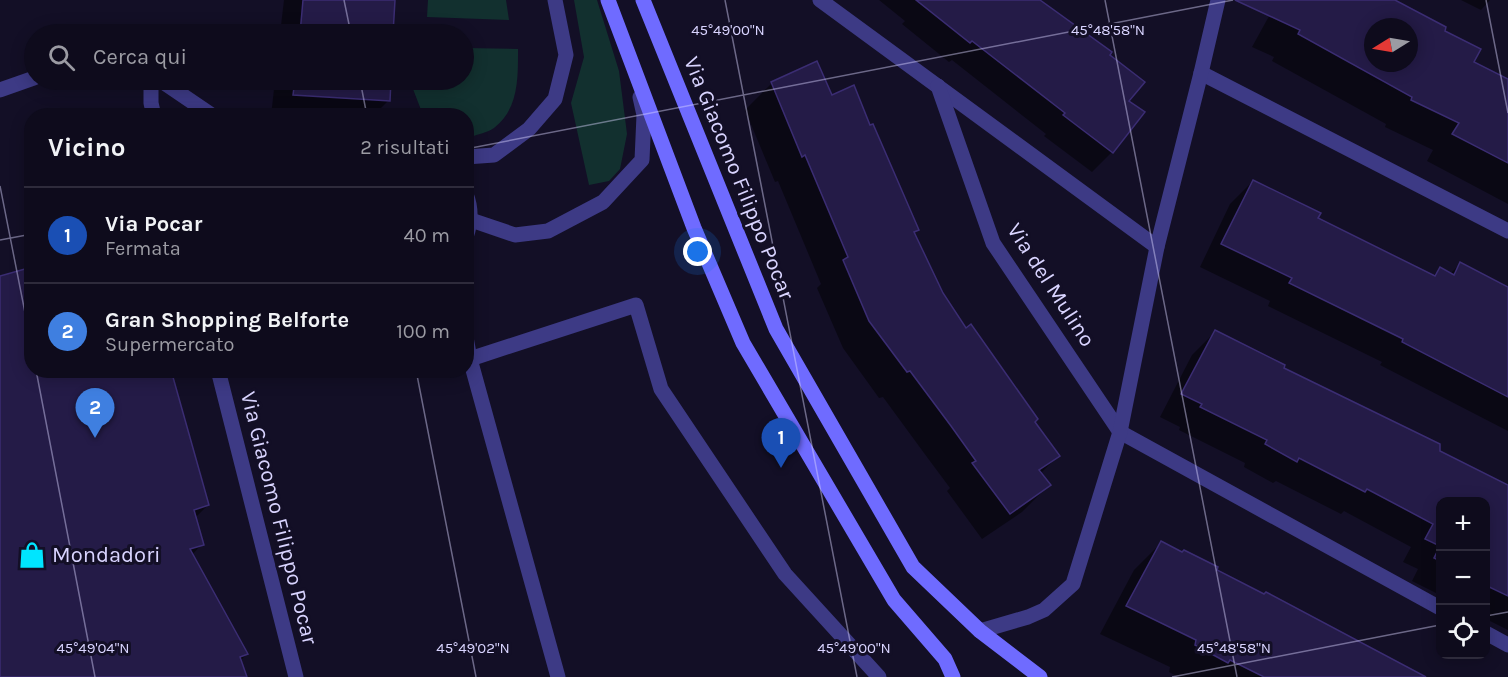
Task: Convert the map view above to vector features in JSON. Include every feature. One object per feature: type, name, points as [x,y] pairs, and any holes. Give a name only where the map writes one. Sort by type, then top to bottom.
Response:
[{"type":"main road","points":[[608,0],[694,228],[744,343],[894,600],[945,659],[953,677]]},
{"type":"main road","name":"Via Giacomo Filippo Pocar","points":[[643,0],[776,329],[913,567],[980,631],[1040,677]]},
{"type":"street","points":[[474,156],[494,155],[529,129],[555,99],[566,56],[555,0]]},
{"type":"street","points":[[820,0],[1157,247]]},
{"type":"street","points":[[980,631],[1044,610],[1073,584],[1120,432],[1157,247],[1218,0]]},
{"type":"street","points":[[474,221],[515,235],[548,231],[603,202],[642,160],[644,115],[632,62]]},
{"type":"street","points":[[1201,73],[1508,231]]},
{"type":"street","points":[[0,90],[24,82]]},
{"type":"street","name":"Via del Mulino","points":[[938,86],[993,243],[1120,432],[1436,606]]},
{"type":"street","points":[[151,90],[152,108]]},
{"type":"street","points":[[175,90],[201,108]]},
{"type":"street","points":[[474,354],[636,305],[661,389],[667,399],[785,574],[879,677]]},
{"type":"street","points":[[474,377],[558,677]]},
{"type":"street","name":"Via Giacomo Filippo Pocar","points":[[220,378],[296,677]]},
{"type":"street","points":[[1490,636],[1508,645]]},
{"type":"green space","points":[[428,0],[506,0],[509,20],[427,17]]},
{"type":"green space","points":[[574,0],[597,0],[619,71],[627,134],[620,169],[609,181],[589,185],[571,103],[584,57]]},
{"type":"green space","points":[[474,48],[518,49],[518,70],[513,102],[508,112],[494,128],[474,136],[474,108],[420,108],[413,90],[474,90]]},
{"type":"building","points":[[303,0],[395,0],[394,24],[301,24]]},
{"type":"building","points":[[916,0],[1040,0],[1112,52],[1110,55],[1145,82],[1129,101],[1145,112],[1113,153],[1063,115],[1065,113]]},
{"type":"building","points":[[1235,0],[1395,0],[1446,27],[1445,31],[1481,49],[1474,62],[1508,79],[1508,163],[1452,134],[1459,123],[1411,100],[1412,97],[1367,72],[1418,72],[1418,18],[1364,18],[1364,70],[1298,34],[1300,30]]},
{"type":"building","points":[[817,61],[832,95],[854,85],[919,230],[914,232],[943,293],[966,328],[971,324],[1038,419],[1035,422],[1060,456],[1039,470],[1051,485],[1010,514],[972,463],[976,461],[951,426],[869,321],[843,260],[848,257],[805,155],[802,157],[771,82]]},
{"type":"building","points":[[294,90],[391,90],[390,101],[293,95]]},
{"type":"building","points":[[1253,180],[1321,213],[1318,218],[1435,276],[1440,267],[1454,275],[1460,262],[1508,287],[1508,397],[1402,342],[1403,339],[1289,283],[1292,278],[1221,244]]},
{"type":"building","points":[[24,269],[24,378],[173,378],[209,505],[194,510],[204,545],[190,549],[248,654],[240,657],[247,677],[0,677],[0,276]]},
{"type":"building","points":[[1215,330],[1285,365],[1284,368],[1440,444],[1440,451],[1508,485],[1508,596],[1490,587],[1490,497],[1436,497],[1436,544],[1425,539],[1433,524],[1367,489],[1365,492],[1299,458],[1297,462],[1265,444],[1267,440],[1200,407],[1202,404],[1181,394]]},
{"type":"building","points":[[1161,541],[1218,567],[1217,570],[1264,594],[1266,592],[1426,677],[1264,677],[1230,660],[1228,663],[1195,645],[1196,640],[1126,606]]},
{"type":"place","name":"Gran Shopping Belforte","points":[[95,438]]},
{"type":"place","name":"Via Pocar","points":[[781,468]]},
{"type":"place","name":"Mondadori","points":[[32,555]]}]
